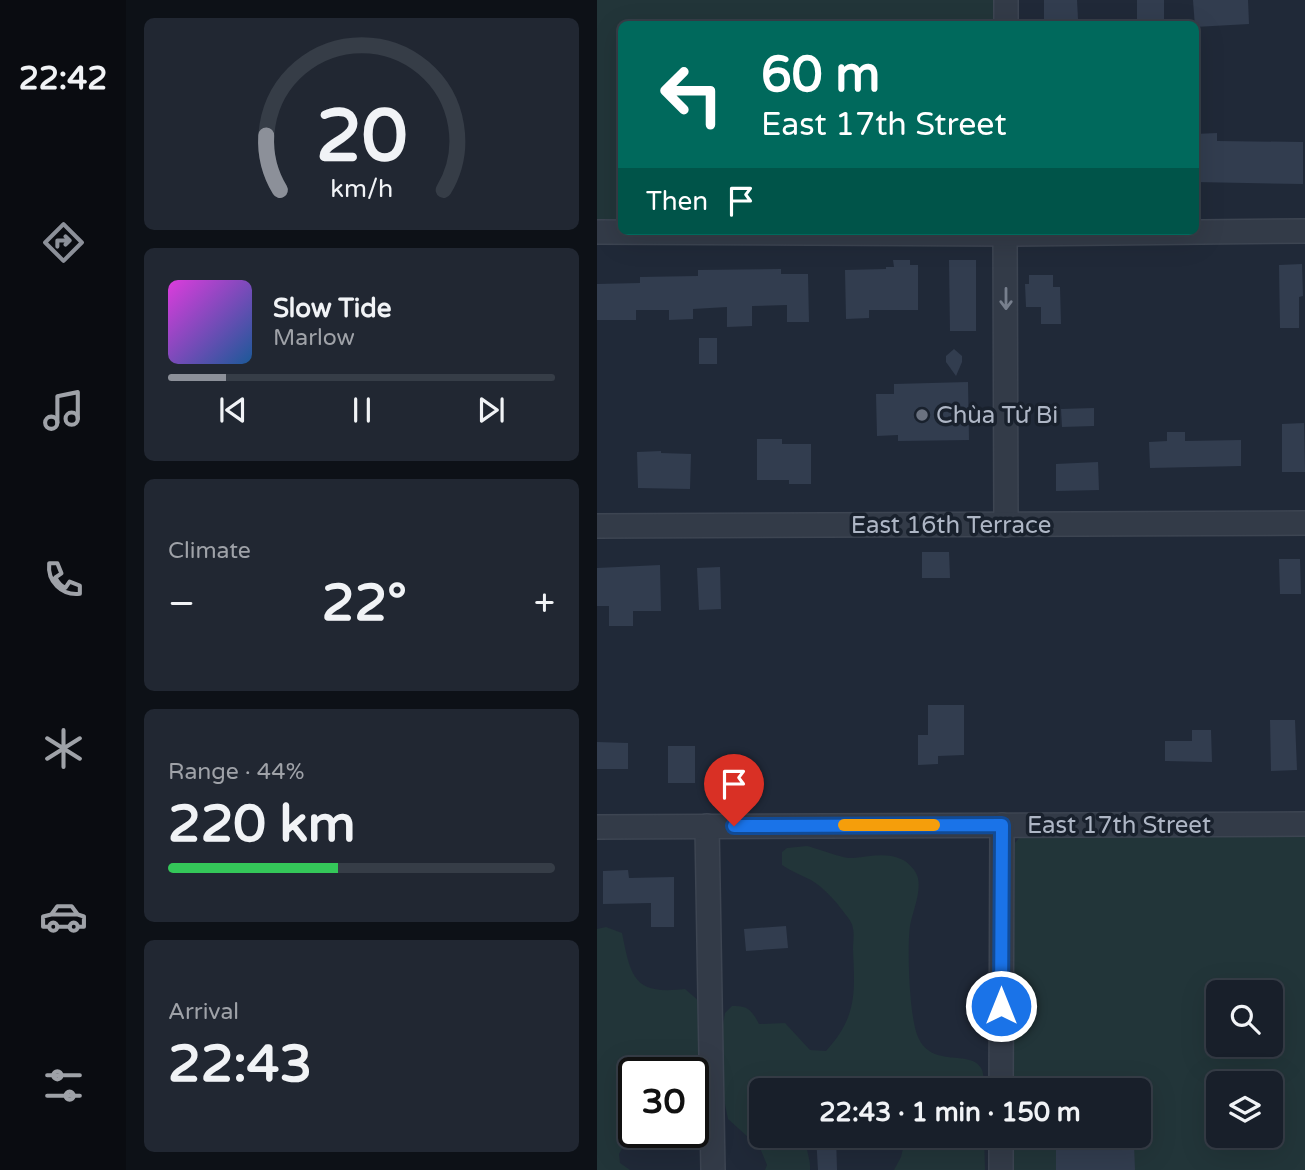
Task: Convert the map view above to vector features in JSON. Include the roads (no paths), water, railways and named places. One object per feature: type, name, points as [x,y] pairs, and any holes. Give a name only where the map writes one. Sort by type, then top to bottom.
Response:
[{"type":"street","points":[[1006,0],[1006,21]]},
{"type":"street","points":[[1199,231],[1305,231]]},
{"type":"street","points":[[597,232],[618,232]]},
{"type":"street","points":[[1005,235],[1006,525]]},
{"type":"street","name":"East 16th Terrace","points":[[597,526],[1305,523]]},
{"type":"street","name":"East 17th Street","points":[[597,827],[1305,824]]},
{"type":"street","points":[[1001,1078],[1002,825]]},
{"type":"street","points":[[707,826],[713,1170]]},
{"type":"street","points":[[1001,1148],[1001,1170]]},
{"type":"place","name":"Chùa Từ Bi","points":[[922,415]]}]
